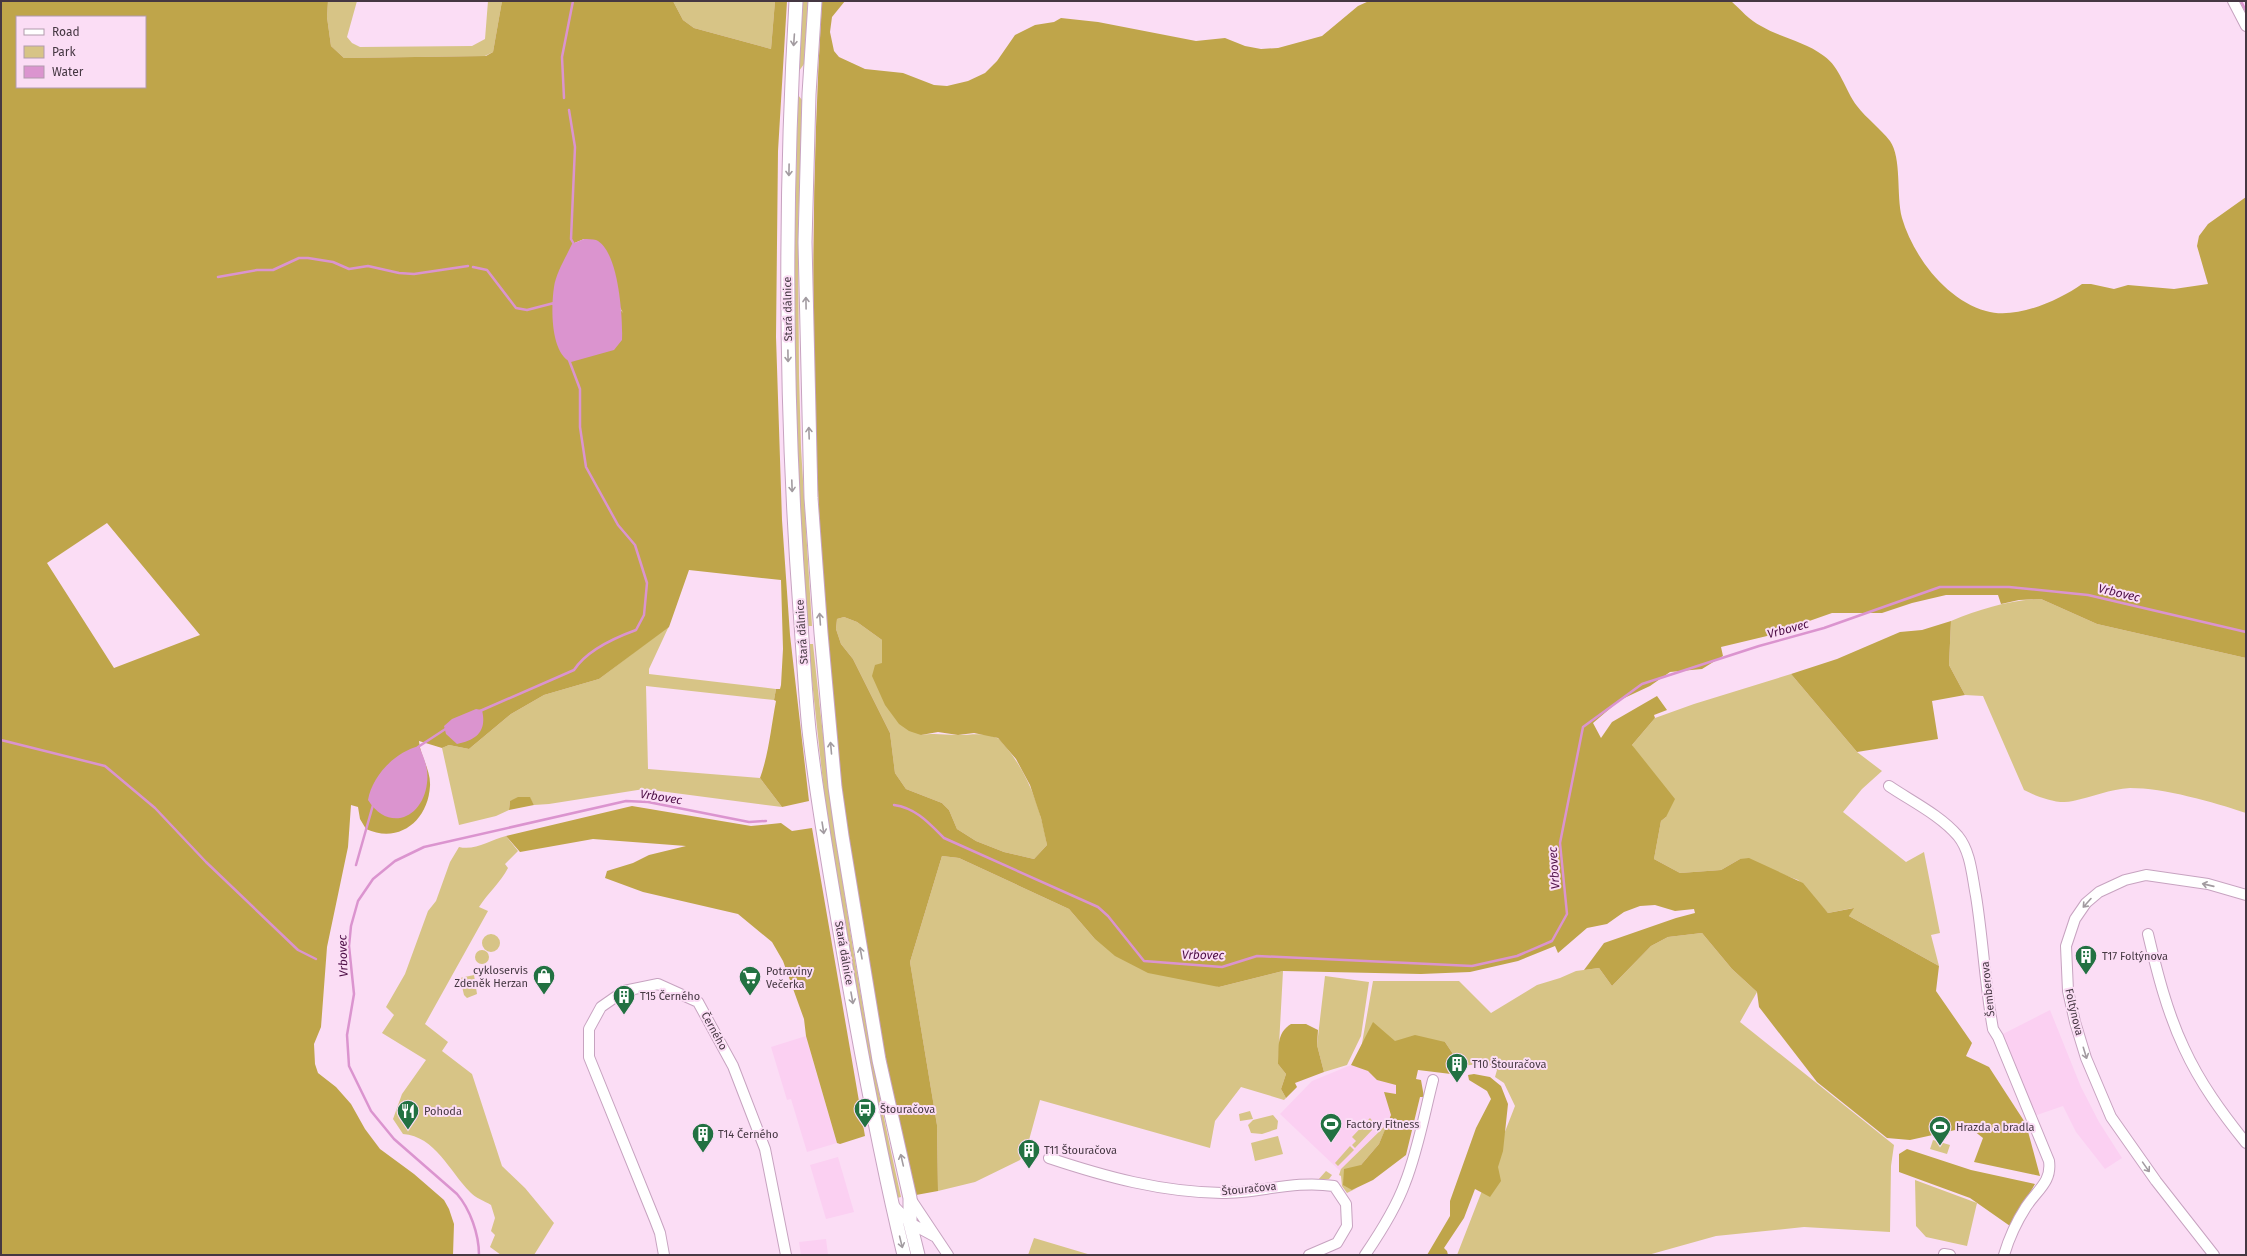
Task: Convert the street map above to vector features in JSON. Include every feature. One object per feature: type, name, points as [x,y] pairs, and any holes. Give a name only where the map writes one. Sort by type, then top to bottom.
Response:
[{"type":"main road","name":"Stará dálnice","points":[[796,1],[791,92],[787,225],[788,369],[792,500],[809,729],[824,838],[863,1065],[891,1202],[904,1255]]},
{"type":"main road","name":"Stará dálnice","points":[[815,1],[809,94],[805,242],[811,498],[822,641],[834,780],[842,836],[879,1060],[910,1198],[910,1223],[918,1255]]},
{"type":"street","points":[[2232,1],[2246,26]]},
{"type":"street","name":"Šemberova","points":[[1889,786],[1936,817],[1957,834],[1964,845],[1972,874],[1984,947],[1993,1029],[1998,1037],[2049,1161],[2050,1169],[2047,1180],[2021,1215],[2004,1255]]},
{"type":"street","name":"Foltýnova","points":[[2214,1255],[2156,1181],[2111,1117],[2086,1058],[2075,1022],[2068,991],[2066,946],[2075,919],[2086,903],[2099,892],[2125,880],[2146,875],[2208,884],[2246,895]]},
{"type":"street","points":[[2148,934],[2166,1000],[2184,1048],[2210,1095],[2246,1143]]},
{"type":"street","name":"Černého","points":[[664,1255],[656,1220],[589,1057],[589,1029],[602,1007],[624,991],[658,984],[698,1002],[733,1066],[765,1149],[786,1255]]},
{"type":"street","points":[[1365,1255],[1405,1185],[1416,1150],[1433,1080]]},
{"type":"street","name":"Štouračova","points":[[1049,1158],[1104,1176],[1158,1188],[1223,1193],[1306,1183],[1334,1186],[1346,1204],[1347,1226],[1337,1243],[1308,1255]]},
{"type":"street","points":[[910,1198],[948,1255]]},
{"type":"street","points":[[891,1202],[910,1223],[934,1236]]},
{"type":"shaded area","points":[[1,1],[328,1],[327,17],[331,46],[344,58],[486,56],[493,52],[502,1],[673,1],[683,20],[694,28],[771,49],[775,1],[787,1],[778,151],[776,337],[782,520],[790,635],[809,801],[782,807],[760,778],[770,740],[776,701],[774,700],[776,689],[780,689],[781,685],[783,649],[781,580],[689,570],[669,627],[599,679],[544,695],[511,714],[469,749],[449,745],[442,748],[419,741],[421,752],[429,774],[430,786],[428,799],[424,810],[418,819],[410,826],[390,834],[378,833],[366,829],[360,819],[358,807],[351,805],[348,847],[327,947],[321,1027],[314,1044],[315,1064],[318,1073],[336,1087],[351,1104],[365,1129],[380,1149],[414,1174],[444,1200],[454,1224],[453,1255],[1,1255]],"holes":[[[584,239],[623,313],[572,244]],[[107,523],[200,635],[114,668],[47,563]]]},
{"type":"shaded area","points":[[822,1],[845,1],[832,17],[830,32],[834,51],[839,57],[865,69],[903,73],[934,85],[947,86],[968,81],[985,73],[997,61],[1015,35],[1035,25],[1054,22],[1061,18],[1098,22],[1196,41],[1225,38],[1245,46],[1261,49],[1278,48],[1322,36],[1358,6],[1369,1],[1731,1],[1757,24],[1776,34],[1809,47],[1830,61],[1838,72],[1857,106],[1886,136],[1894,148],[1900,209],[1907,232],[1914,247],[1933,275],[1945,287],[1971,305],[1986,311],[2010,313],[2023,311],[2061,297],[2082,284],[2091,284],[2114,289],[2128,285],[2174,289],[2208,284],[2197,246],[2199,236],[2208,224],[2246,197],[2246,658],[2097,624],[2041,599],[2019,600],[2001,604],[1998,595],[1946,595],[1912,603],[1882,613],[1832,613],[1767,636],[1721,647],[1723,656],[1702,669],[1670,672],[1650,686],[1620,700],[1593,723],[1601,738],[1612,722],[1657,696],[1667,710],[1654,715],[1655,718],[1632,745],[1675,799],[1666,817],[1661,821],[1654,859],[1680,873],[1721,870],[1740,859],[1749,858],[1803,883],[1828,913],[1854,908],[1849,916],[1939,966],[1936,991],[1972,1043],[1966,1056],[1989,1067],[2026,1124],[2040,1176],[1974,1162],[1983,1138],[1969,1127],[1910,1140],[1887,1138],[1817,1082],[1759,1007],[1757,992],[1732,969],[1702,933],[1668,937],[1651,946],[1612,986],[1599,968],[1584,970],[1604,943],[1676,918],[1695,913],[1694,909],[1675,911],[1655,905],[1640,906],[1624,912],[1607,924],[1587,928],[1558,953],[1555,946],[1518,961],[1470,972],[1421,974],[1283,971],[1219,987],[1148,973],[1115,956],[1094,938],[1069,909],[959,858],[942,856],[910,962],[937,1125],[938,1191],[916,1195],[889,1076],[845,819],[831,687],[818,491],[815,393],[813,295],[817,99]],"holes":[[[844,617],[857,622],[882,640],[882,663],[875,665],[872,676],[885,705],[899,724],[909,731],[921,735],[938,732],[958,735],[974,733],[998,738],[1016,759],[1030,785],[1041,818],[1047,845],[1034,859],[1004,852],[976,841],[957,829],[949,810],[942,803],[906,789],[895,773],[890,733],[853,659],[841,644],[836,629],[837,619]]]},
{"type":"shaded area","points":[[1951,621],[1949,665],[1965,695],[1932,701],[1938,739],[1857,752],[1791,674],[1837,659],[1900,632],[1922,630]]},
{"type":"shaded area","points":[[518,797],[530,797],[534,805],[509,810],[510,801]]},
{"type":"shaded area","points":[[632,806],[751,826],[781,823],[792,831],[812,828],[865,1136],[840,1144],[837,1143],[806,1036],[804,1019],[783,961],[772,942],[738,914],[643,892],[605,878],[607,871],[633,863],[649,855],[686,846],[593,839],[520,852],[506,836]]},
{"type":"shaded area","points":[[2050,1010],[2081,1087],[2099,1122],[2122,1158],[2105,1169],[2076,1132],[2063,1106],[2034,1116],[1999,1036]]},
{"type":"shaded area","points":[[1373,1022],[1395,1041],[1415,1035],[1445,1042],[1461,1066],[1451,1074],[1418,1070],[1416,1079],[1421,1080],[1424,1097],[1420,1097],[1406,1155],[1373,1180],[1352,1190],[1343,1185],[1344,1169],[1361,1165],[1379,1144],[1391,1115],[1384,1092],[1396,1094],[1396,1085],[1377,1080],[1368,1071],[1351,1065]]},
{"type":"shaded area","points":[[1291,1024],[1306,1024],[1318,1030],[1317,1045],[1324,1072],[1295,1083],[1297,1087],[1286,1098],[1281,1089],[1286,1074],[1278,1064],[1279,1041],[1283,1032]]},
{"type":"shaded area","points":[[806,1036],[837,1143],[807,1152],[791,1099],[787,1100],[771,1047]]},
{"type":"shaded area","points":[[1351,1065],[1415,1076],[1357,1187],[1280,1114],[1312,1081]]},
{"type":"shaded area","points":[[1474,1074],[1490,1077],[1501,1086],[1508,1104],[1503,1151],[1498,1167],[1501,1181],[1490,1197],[1475,1189],[1464,1218],[1444,1248],[1448,1255],[1427,1255],[1450,1216],[1450,1201],[1476,1128],[1491,1099],[1487,1091],[1469,1080],[1468,1075]]},
{"type":"shaded area","points":[[1907,1149],[1971,1170],[2035,1184],[2010,1226],[1970,1198],[1899,1172],[1899,1154]]},
{"type":"shaded area","points":[[838,1157],[854,1212],[826,1219],[810,1165]]},
{"type":"shaded area","points":[[826,1239],[828,1255],[801,1255],[799,1242]]},
{"type":"green space","points":[[328,1],[357,1],[347,37],[352,43],[360,47],[472,46],[485,39],[488,1],[502,1],[493,52],[485,56],[344,58],[331,46],[327,17]]},
{"type":"green space","points":[[673,1],[775,1],[771,49],[694,28],[683,20]]},
{"type":"green space","points":[[803,1],[808,1],[804,64],[799,71]]},
{"type":"green space","points":[[798,95],[802,100],[798,234],[799,375],[801,448],[812,626],[807,626],[797,448],[793,304]]},
{"type":"green space","points":[[2041,599],[2097,624],[2246,658],[2246,813],[2219,804],[2158,790],[2130,788],[2061,802],[2048,800],[2024,790],[1983,696],[1965,695],[1949,665],[1951,621],[1995,606],[2018,601]]},
{"type":"green space","points":[[844,617],[857,622],[882,640],[882,663],[921,735],[988,735],[1000,740],[1006,747],[1021,769],[1033,793],[1041,819],[1047,845],[1034,859],[1004,852],[976,841],[957,829],[949,810],[942,803],[906,789],[895,773],[890,733],[853,659],[841,644],[836,629],[837,619]]},
{"type":"green space","points":[[669,626],[649,669],[649,674],[776,689],[774,700],[646,686],[648,769],[760,778],[782,807],[644,789],[549,804],[534,805],[530,798],[510,801],[509,810],[496,816],[459,825],[442,748],[449,745],[469,749],[511,714],[544,695],[599,679]]},
{"type":"green space","points":[[808,644],[813,644],[838,853],[860,991],[886,1129],[901,1197],[897,1198],[856,996],[826,810]]},
{"type":"green space","points":[[1791,674],[1857,752],[1882,771],[1862,789],[1843,812],[1906,862],[1924,852],[1940,933],[1931,935],[1939,966],[1849,916],[1853,908],[1828,913],[1798,880],[1740,859],[1721,870],[1680,873],[1654,859],[1661,821],[1666,817],[1632,745],[1655,718],[1694,704]]},
{"type":"green space","points":[[506,836],[518,851],[505,864],[508,868],[505,873],[479,907],[488,911],[425,1024],[448,1042],[442,1051],[472,1074],[502,1166],[525,1188],[554,1223],[534,1255],[501,1255],[490,1247],[495,1235],[491,1231],[495,1218],[491,1205],[472,1194],[433,1148],[414,1136],[403,1134],[393,1119],[402,1094],[426,1060],[382,1033],[394,1015],[386,1007],[405,974],[428,911],[436,901],[450,862],[459,847],[471,848]]},
{"type":"green space","points":[[942,856],[959,858],[1069,909],[1094,938],[1219,987],[1283,971],[1278,1064],[1286,1074],[1281,1089],[1286,1098],[1284,1100],[1241,1087],[1215,1121],[1210,1148],[1040,1100],[1026,1151],[1020,1160],[975,1182],[938,1191],[937,1125],[910,962]]},
{"type":"green space","points":[[1702,933],[1732,969],[1757,992],[1740,1022],[1894,1145],[1891,1166],[1890,1232],[1804,1227],[1716,1236],[1648,1255],[1457,1255],[1515,1106],[1504,1083],[1495,1077],[1497,1070],[1489,1065],[1475,1064],[1461,1066],[1445,1042],[1361,1049],[1373,981],[1459,981],[1491,1013],[1537,985],[1576,971],[1599,968],[1612,986],[1651,946],[1668,937]]},
{"type":"green space","points":[[491,934],[497,937],[500,943],[497,949],[491,952],[485,949],[482,943],[485,937]]},
{"type":"green space","points":[[482,950],[487,952],[489,957],[487,962],[482,964],[477,962],[475,957],[477,952]]},
{"type":"green space","points":[[474,975],[477,994],[467,998],[464,995],[460,978]]},
{"type":"green space","points":[[1325,976],[1369,982],[1361,1036],[1347,1065],[1324,1072],[1317,1045]]},
{"type":"green space","points":[[1250,1111],[1253,1119],[1240,1121],[1239,1114]]},
{"type":"green space","points":[[1273,1115],[1278,1121],[1277,1129],[1262,1134],[1251,1133],[1248,1125],[1253,1120]]},
{"type":"green space","points":[[1370,1118],[1374,1123],[1374,1128],[1355,1148],[1352,1145],[1356,1141],[1352,1137]]},
{"type":"green space","points":[[1388,1123],[1379,1144],[1361,1165],[1352,1190],[1357,1188],[1347,1193],[1342,1186],[1341,1176],[1339,1175],[1341,1169]]},
{"type":"green space","points":[[1278,1136],[1283,1154],[1255,1161],[1251,1143]]},
{"type":"green space","name":"Hrazda a bradla","points":[[1933,1140],[1950,1145],[1947,1154],[1930,1149]]},
{"type":"green space","points":[[1350,1146],[1354,1150],[1338,1166],[1335,1163]]},
{"type":"green space","points":[[1326,1171],[1332,1175],[1329,1179],[1318,1180]]},
{"type":"green space","points":[[1915,1180],[1977,1203],[1967,1246],[1926,1237],[1916,1226]]},
{"type":"green space","points":[[1034,1238],[1091,1255],[1028,1255]]},
{"type":"water","points":[[584,239],[596,240],[604,246],[615,270],[622,317],[622,340],[614,350],[571,362],[564,357],[559,349],[556,339],[552,305],[553,295],[557,276],[572,244]]},
{"type":"water","points":[[476,709],[482,710],[482,729],[470,740],[457,744],[446,734],[444,726],[452,719]]},
{"type":"water","points":[[419,746],[427,768],[427,783],[424,795],[419,805],[404,817],[395,818],[386,816],[376,810],[368,800],[374,782],[393,759],[410,749]]},
{"type":"waterway","points":[[564,98],[562,57],[573,1]]},
{"type":"waterway","points":[[2241,1],[2246,11]]},
{"type":"waterway","points":[[569,110],[575,147],[571,239],[575,246]]},
{"type":"waterway","points":[[218,277],[257,270],[273,270],[299,258],[333,262],[349,269],[368,266],[399,273],[414,274],[468,266]]},
{"type":"waterway","points":[[473,267],[487,270],[516,308],[527,310],[554,303],[554,305]]},
{"type":"waterway","points":[[480,711],[574,670],[586,656],[610,641],[636,630],[644,615],[647,583],[635,545],[618,525],[586,467],[580,427],[580,389],[569,360]]},
{"type":"waterway","name":"Vrbovec","points":[[894,805],[909,809],[916,813],[944,838],[1098,907],[1108,916],[1144,961],[1222,967],[1257,956],[1472,966],[1517,956],[1552,941],[1567,914],[1560,843],[1583,727],[1642,684],[1759,646],[1824,628],[1940,587],[2009,587],[2088,595],[2246,632]]},
{"type":"waterway","points":[[418,747],[447,728]]},
{"type":"waterway","points":[[1,740],[105,766],[155,808],[206,862],[298,950],[316,959]]},
{"type":"waterway","name":"Vrbovec","points":[[479,1255],[479,1247],[473,1222],[462,1200],[394,1139],[371,1111],[349,1066],[347,1035],[354,994],[349,946],[351,926],[358,901],[373,879],[395,861],[424,847],[626,801],[648,802],[749,822],[766,821]]},
{"type":"waterway","points":[[356,865],[373,805]]},
{"type":"place","name":"T17 Foltýnova","points":[[2086,976]]},
{"type":"place","name":"cykloservis Zdeněk Herzan","points":[[544,996]]},
{"type":"place","name":"Potraviny Večerka","points":[[750,996]]},
{"type":"place","name":"T15 Černého","points":[[624,1016]]},
{"type":"place","name":"T10 Štouračova","points":[[1457,1084]]},
{"type":"place","name":"Štouračova","points":[[865,1128]]},
{"type":"place","name":"Pohoda","points":[[408,1130]]},
{"type":"place","name":"Factory Fitness","points":[[1331,1144]]},
{"type":"place","name":"Hrazda a bradla","points":[[1940,1146]]},
{"type":"place","name":"T14 Černého","points":[[703,1154]]},
{"type":"place","name":"T11 Štouračova","points":[[1029,1170]]}]
